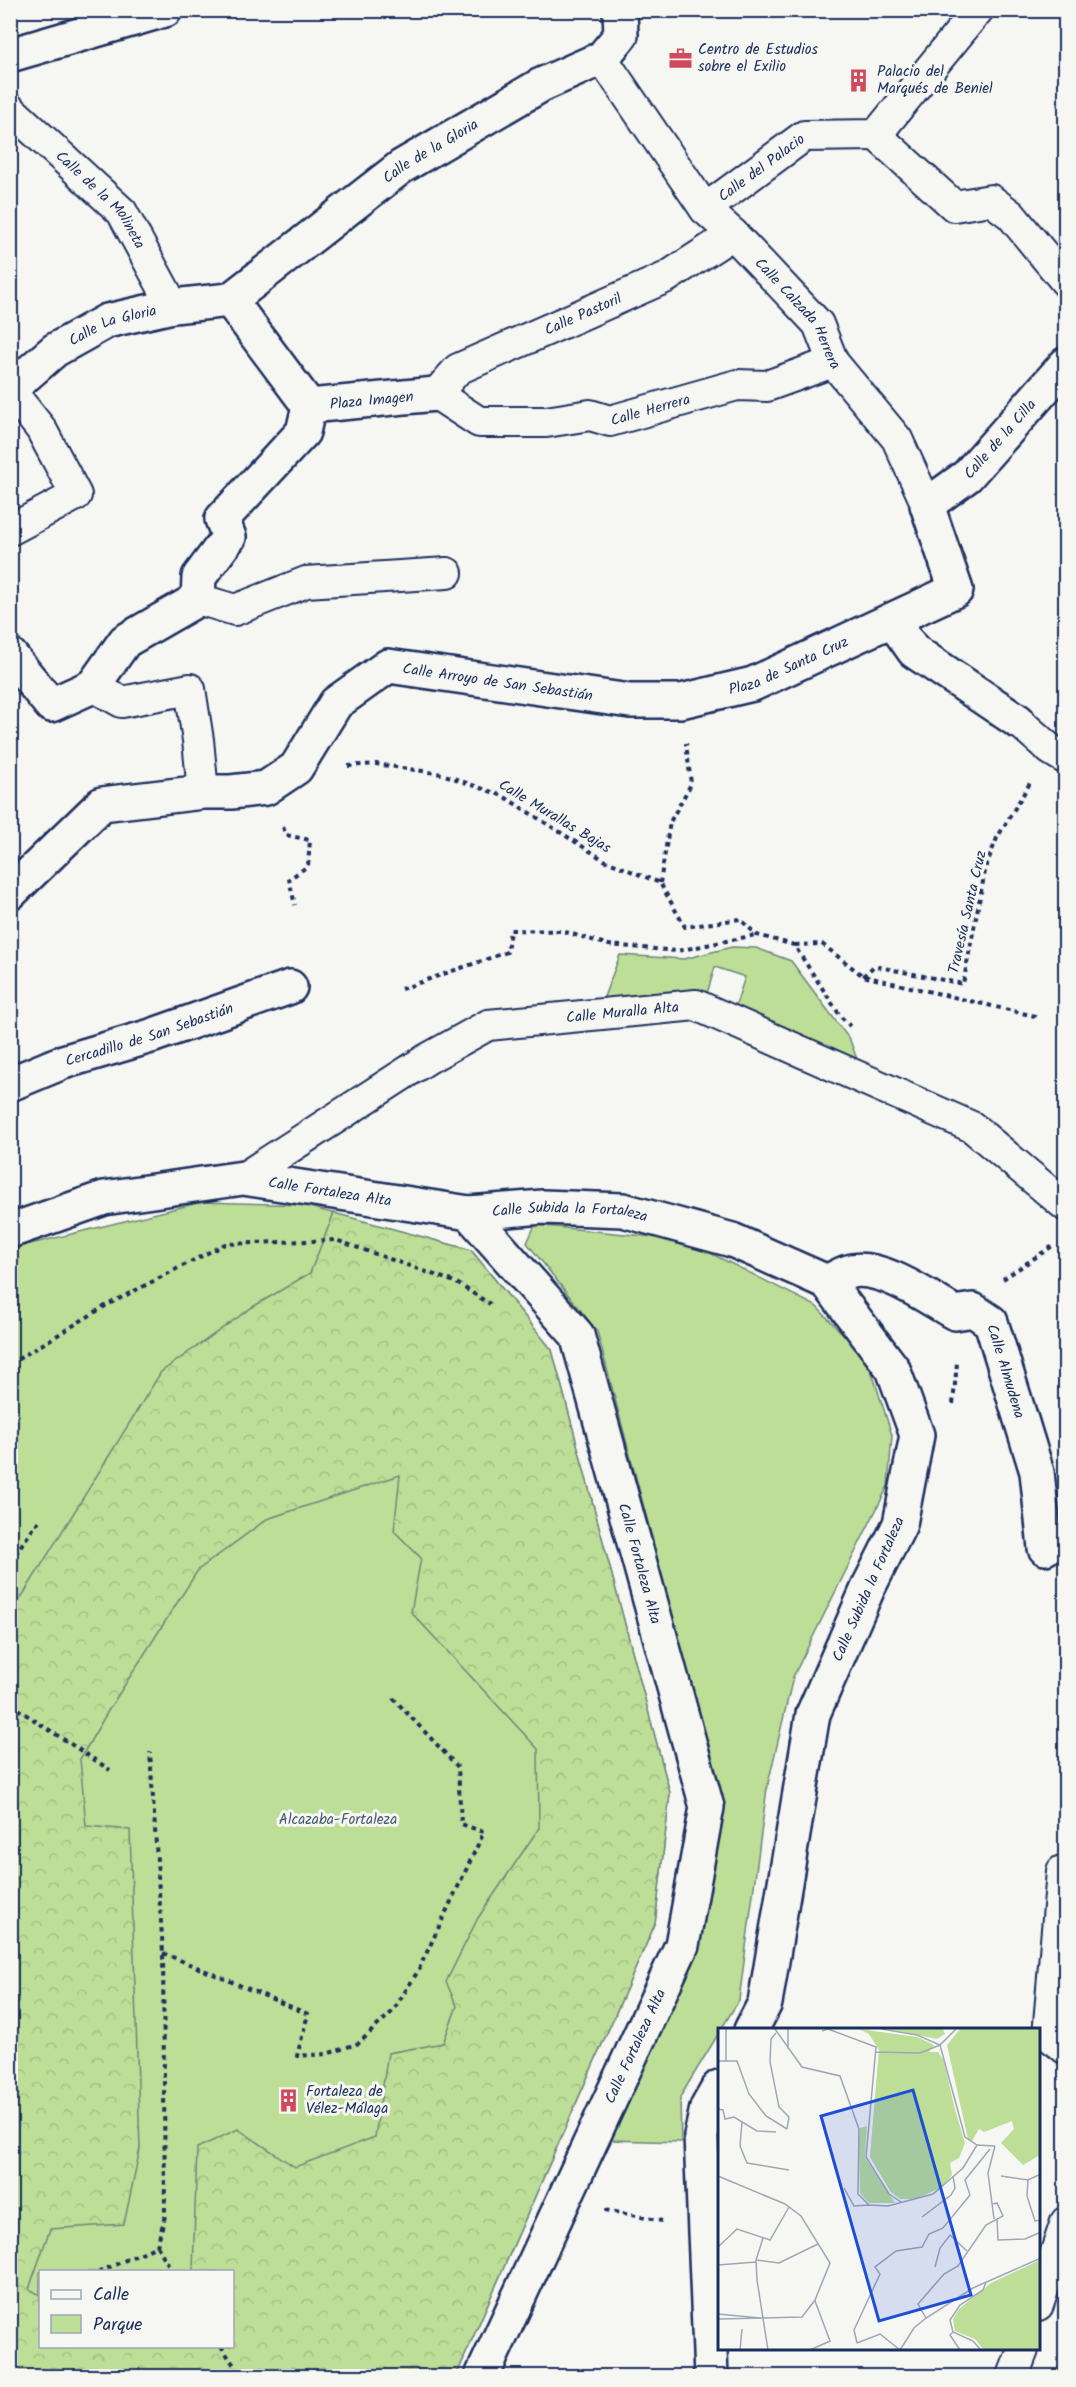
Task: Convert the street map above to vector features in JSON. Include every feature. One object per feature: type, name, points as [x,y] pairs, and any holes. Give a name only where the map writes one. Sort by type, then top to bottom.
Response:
[{"type":"street","points":[[10,56],[165,10]]},
{"type":"street","name":"Calle de la Gloria","points":[[230,300],[401,167],[541,85],[602,58],[621,35],[620,10]]},
{"type":"street","points":[[978,10],[876,135],[954,206],[991,200],[1011,215],[1065,282]]},
{"type":"street","name":"Calle Calzada Herrera","points":[[602,58],[705,209],[733,234],[818,324],[833,362],[897,439],[927,505],[956,590]]},
{"type":"street","name":"Calle de la Molineta","points":[[10,109],[122,212],[173,306]]},
{"type":"street","name":"Calle del Palacio","points":[[705,209],[804,136],[876,135]]},
{"type":"street","name":"Calle Pastoril","points":[[436,394],[458,369],[667,277],[733,234]]},
{"type":"street","points":[[198,599],[199,577],[229,537],[222,519],[303,432],[309,406],[230,300]]},
{"type":"street","name":"Calle La Gloria","points":[[10,390],[55,350],[107,321],[173,306],[230,300]]},
{"type":"street","name":"Calle Herrera","points":[[436,394],[478,422],[546,422],[590,415],[610,421],[737,385],[767,386],[833,362]]},
{"type":"street","name":"Calle de la Cilla","points":[[927,505],[967,476],[1065,364]]},
{"type":"street","points":[[10,390],[41,429],[76,495],[10,530]]},
{"type":"street","name":"Plaza Imagen","points":[[309,406],[436,394]]},
{"type":"street","points":[[10,655],[51,705],[93,686],[125,640],[198,599],[236,610],[306,582],[447,573]]},
{"type":"street","name":"Plaza de Santa Cruz","points":[[681,701],[753,684],[956,590]]},
{"type":"street","points":[[892,620],[915,651],[1018,721],[1051,750],[1065,759]]},
{"type":"street","name":"Calle Arroyo de San Sebastián","points":[[10,893],[102,804],[202,792],[231,792],[266,788],[296,768],[336,703],[388,666],[630,701],[681,701]]},
{"type":"street","points":[[93,686],[122,702],[190,689],[198,740],[202,792]]},
{"type":"street","name":"Cercadillo de San Sebastián","points":[[10,1084],[63,1062],[151,1036],[290,987]]},
{"type":"street","name":"Calle Muralla Alta","points":[[243,1178],[427,1059],[488,1025],[696,1005],[972,1127],[1065,1206]]},
{"type":"street","name":"Calle Fortaleza Alta","points":[[10,1231],[104,1198],[243,1178],[469,1213],[577,1335],[707,1807],[682,1945],[482,2376]]},
{"type":"street","name":"Calle Subida la Fortaleza","points":[[469,1213],[543,1207],[623,1210],[732,1240],[827,1282],[893,1369],[916,1435],[900,1524],[869,1586],[813,1714],[765,2002],[752,2028]]},
{"type":"street","points":[[827,1282],[849,1271],[874,1271],[914,1289],[955,1313],[973,1310],[991,1322]]},
{"type":"street","name":"Calle Almudena","points":[[991,1322],[1037,1472],[1045,1548]]},
{"type":"street","points":[[1062,1871],[1048,2035],[1065,2049]]},
{"type":"street","points":[[711,2376],[701,2136],[707,2108],[718,2089]]},
{"type":"street","points":[[1040,2299],[1065,2222]]},
{"type":"street","points":[[1013,2376],[1022,2351]]},
{"type":"path","points":[[681,701],[691,784],[670,822],[660,883],[686,927],[740,919],[757,935]]},
{"type":"path","name":"Calle Murallas Bajas","points":[[296,768],[376,764],[442,774],[503,796],[604,860],[660,883]]},
{"type":"path","name":"Travesía Santa Cruz","points":[[863,976],[874,966],[963,984],[986,866],[997,838],[1029,784]]},
{"type":"path","points":[[266,788],[286,835],[310,840],[308,866],[289,879],[295,905]]},
{"type":"path","points":[[400,989],[507,952],[510,930],[562,931],[609,945],[676,951],[757,935],[795,945],[822,944],[863,976],[1039,1017]]},
{"type":"path","points":[[795,945],[841,1017],[856,1032]]},
{"type":"path","points":[[10,1364],[107,1305],[225,1244],[336,1240],[455,1282],[498,1308]]},
{"type":"path","name":"Calle Almudena","points":[[991,1322],[992,1309],[984,1292],[1056,1243]]},
{"type":"path","points":[[10,1561],[40,1519]]},
{"type":"path","points":[[163,1953],[308,2014],[297,2056],[327,2054],[359,2043],[393,2011],[418,1971],[484,1832],[461,1824],[458,1767],[390,1695]]},
{"type":"path","points":[[10,1704],[110,1770]]},
{"type":"path","points":[[150,1752],[163,1953],[165,2216],[157,2246],[172,2270]]},
{"type":"path","points":[[563,2202],[706,2229]]},
{"type":"path","points":[[101,2270],[157,2246]]},
{"type":"path","points":[[222,2348],[241,2376]]},
{"type":"green space","points":[[732,947],[756,948],[791,961],[850,1040],[858,1062],[734,1010],[745,977],[715,967],[706,997],[602,1002],[620,955],[684,959]]},
{"type":"green space","name":"Alcazaba-Fortaleza","points":[[202,1202],[302,1205],[471,1250],[552,1350],[670,1793],[655,1924],[456,2376],[11,2376],[10,1249]]},
{"type":"green space","points":[[334,1213],[471,1250],[552,1350],[670,1793],[655,1924],[456,2376],[11,2376],[11,1614],[161,1372],[251,1308],[310,1273]],"holes":[[[400,1475],[394,1531],[421,1558],[411,1612],[538,1749],[539,1828],[478,1918],[446,1982],[457,2006],[443,2043],[388,2053],[375,2137],[295,2167],[238,2129],[197,2148],[193,2270],[234,2270],[234,2348],[39,2348],[39,2294],[29,2289],[50,2229],[124,2224],[140,2149],[130,1830],[86,1826],[80,1759],[198,1570],[267,1519]]]},
{"type":"green space","points":[[535,1225],[684,1240],[816,1306],[868,1360],[892,1435],[888,1486],[793,1677],[767,1788],[739,2000],[722,2028],[718,2028],[718,2035],[680,2097],[681,2142],[610,2140],[701,1937],[722,1801],[597,1331],[527,1243]]},
{"type":"place","name":"Centro de Estudios sobre el Exilio","points":[[680,58]]},
{"type":"place","name":"Palacio del Marqués de Beniel","points":[[859,80]]},
{"type":"place","name":"Fortaleza de Vélez-Málaga","points":[[288,2100]]}]
